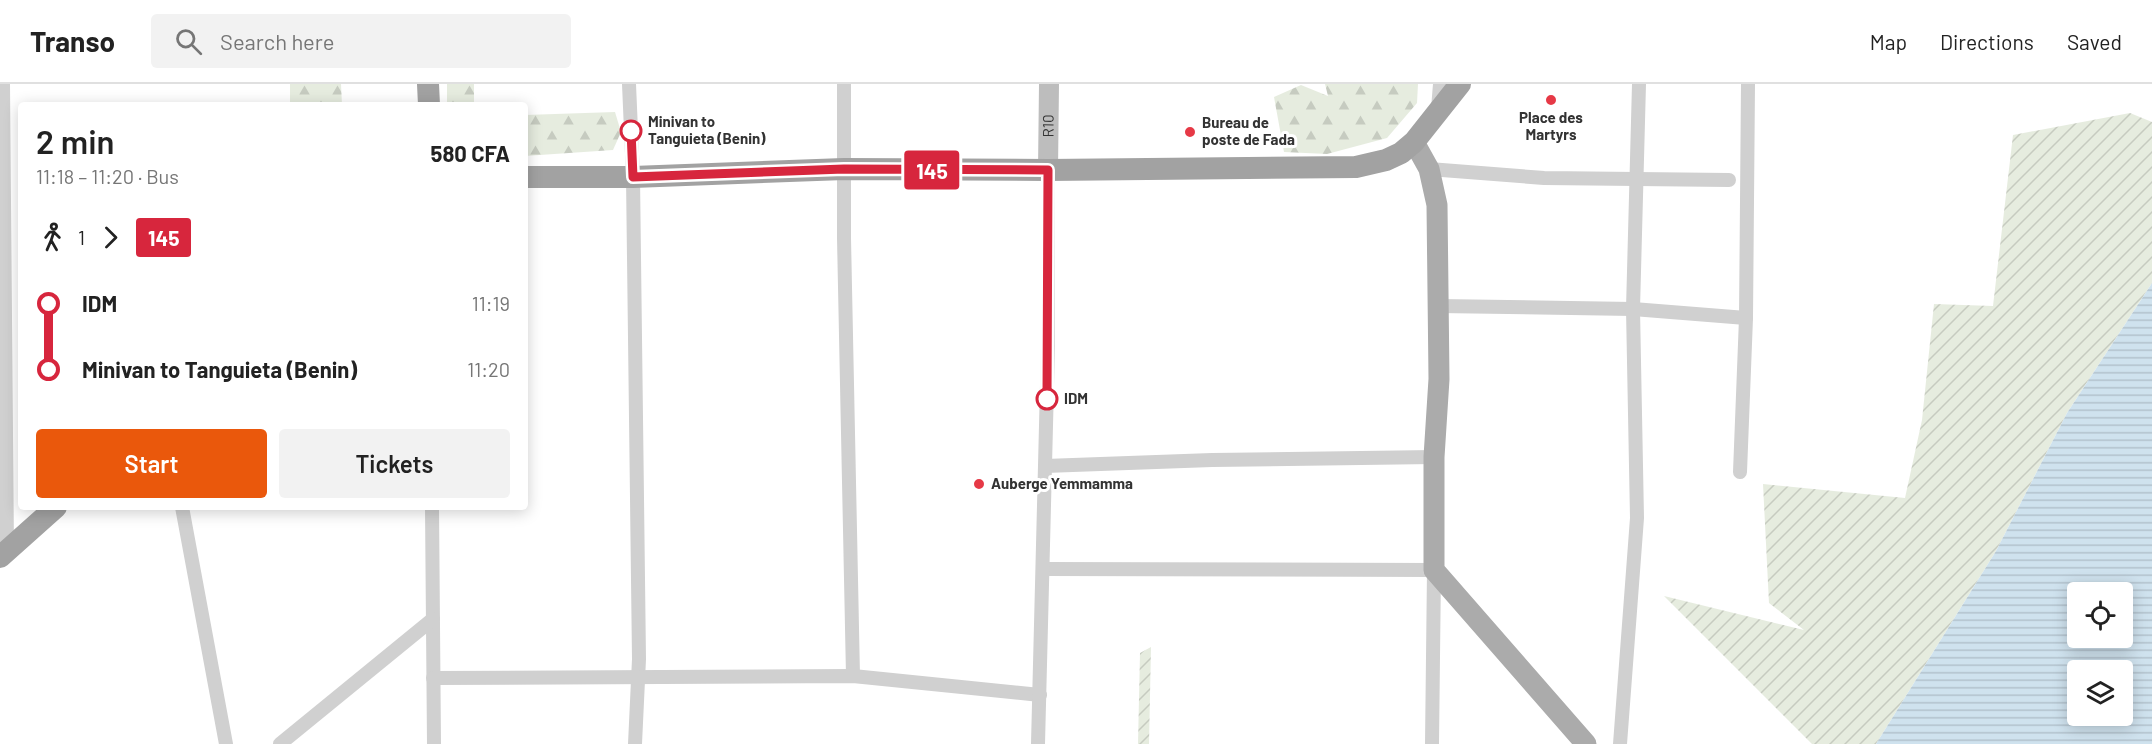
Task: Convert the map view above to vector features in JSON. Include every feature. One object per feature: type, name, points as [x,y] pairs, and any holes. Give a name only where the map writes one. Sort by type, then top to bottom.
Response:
[{"type":"highway","points":[[428,84],[429,102]]},
{"type":"highway","points":[[528,177],[633,177],[844,169],[1356,167],[1386,160],[1401,153],[1414,142],[1438,109],[1461,84]]},
{"type":"highway","points":[[3,553],[53,510]]},
{"type":"main road","name":"R10","points":[[1048,170],[1049,84]]},
{"type":"main road","points":[[1414,142],[1429,169],[1437,205],[1438,379],[1434,457],[1434,570],[1586,744]]},
{"type":"street","points":[[3,84],[3,553]]},
{"type":"street","points":[[630,84],[638,677],[635,744]]},
{"type":"street","points":[[844,84],[853,675]]},
{"type":"street","points":[[1438,109],[1440,84]]},
{"type":"street","points":[[1620,744],[1638,518],[1633,309],[1639,84]]},
{"type":"street","points":[[1740,472],[1746,318],[1748,84]]},
{"type":"street","points":[[1429,169],[1544,178],[1729,180]]},
{"type":"street","points":[[1038,744],[1048,346],[1048,170]]},
{"type":"street","points":[[1438,306],[1633,309],[1746,318]]},
{"type":"street","points":[[1045,466],[1212,460],[1434,457]]},
{"type":"street","points":[[183,510],[226,744]]},
{"type":"street","points":[[432,510],[434,744]]},
{"type":"street","points":[[1043,569],[1434,570],[1432,744]]},
{"type":"street","points":[[280,744],[432,619]]},
{"type":"street","points":[[433,678],[853,675],[1040,695]]},
{"type":"green space","points":[[290,84],[341,84],[342,102],[290,102]]},
{"type":"green space","points":[[447,84],[474,84],[474,102],[447,102]]},
{"type":"green space","points":[[1325,84],[1418,84],[1417,103],[1387,138],[1327,154],[1284,152],[1274,97],[1301,85],[1328,96]]},
{"type":"green space","points":[[615,112],[621,132],[613,150],[528,156],[528,115]]},
{"type":"green space","points":[[2130,113],[2152,122],[2152,283],[2067,413],[1996,551],[1876,744],[1812,744],[1664,596],[1804,630],[1769,603],[1763,484],[1905,498],[1922,420],[1934,304],[1993,306],[2013,135]]},
{"type":"green space","points":[[1151,647],[1149,744],[1138,744],[1140,653]]},
{"type":"water","points":[[2152,283],[2152,744],[1876,744],[1996,551],[2067,413]]},
{"type":"bus line","name":"145","points":[[631,131],[633,177],[844,169],[1048,170],[1047,399]]},
{"type":"place","name":"Place des Martyrs","points":[[1551,100]]},
{"type":"place","name":"Minivan to Tanguieta (Benin)","points":[[631,131]]},
{"type":"place","name":"Bureau de poste de Fada","points":[[1190,132]]},
{"type":"place","name":"IDM","points":[[1047,399]]},
{"type":"place","name":"Auberge Yemmamma","points":[[979,484]]}]
